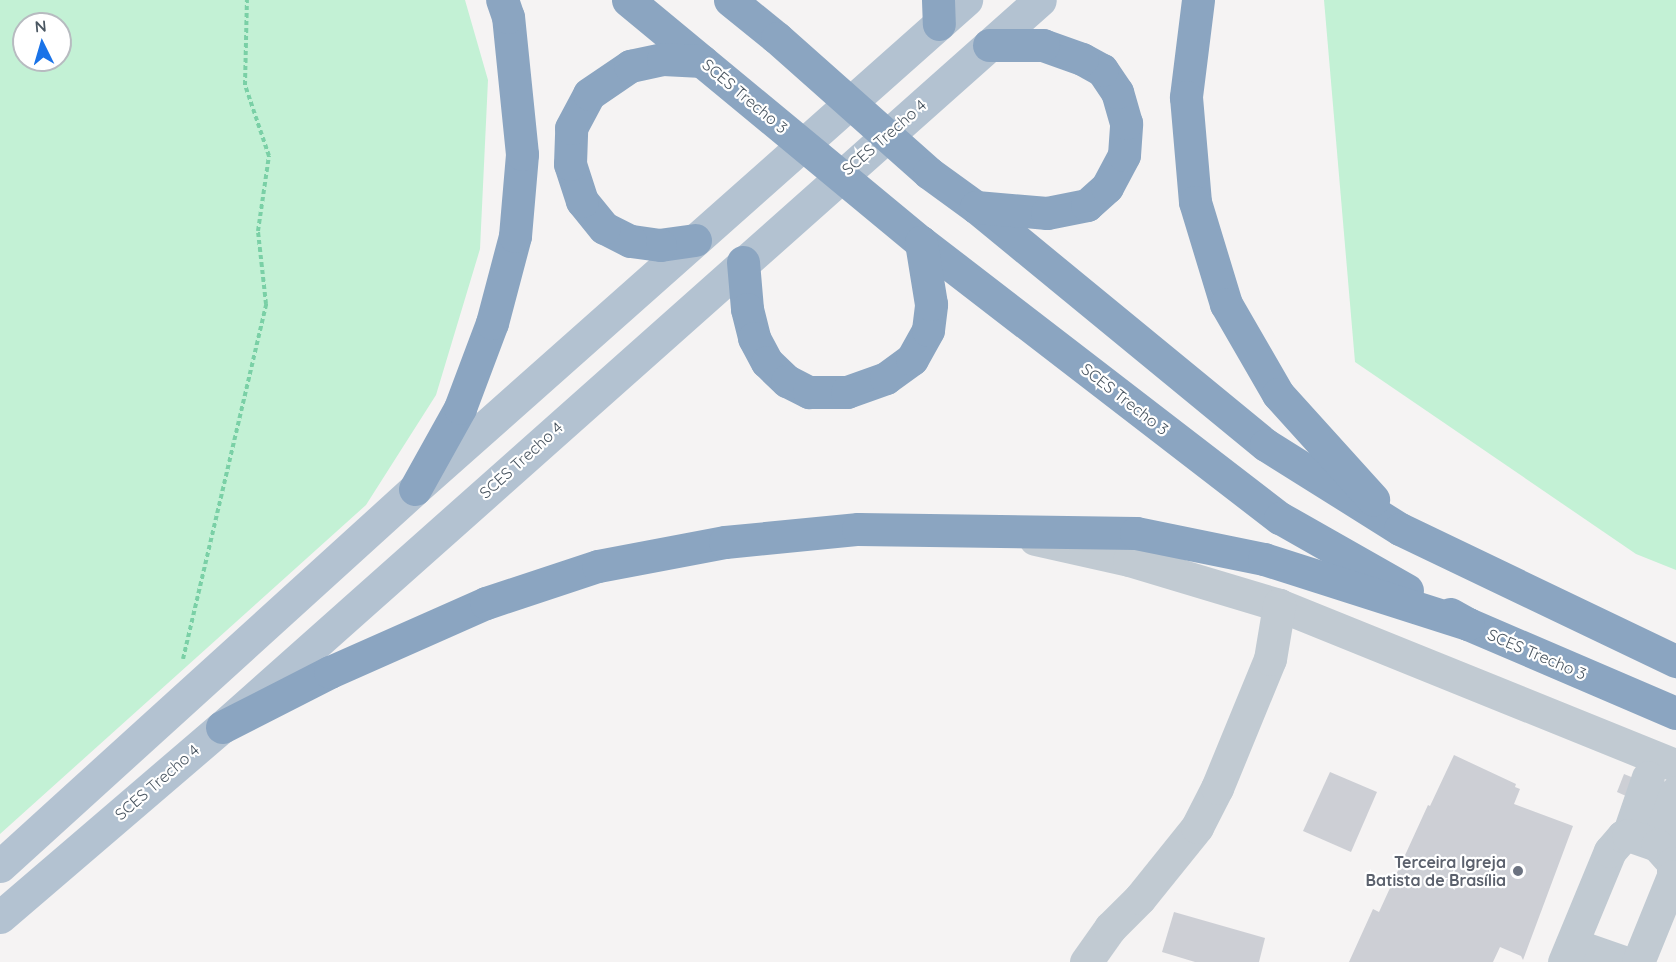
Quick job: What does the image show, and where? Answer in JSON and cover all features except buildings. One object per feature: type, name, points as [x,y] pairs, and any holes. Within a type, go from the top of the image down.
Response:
[{"type":"highway","points":[[415,489],[460,408],[492,323],[515,236],[522,154],[508,17],[502,0]]},
{"type":"highway","name":"SCES Trecho 3","points":[[628,0],[892,219],[1280,518],[1468,624],[1676,713]]},
{"type":"highway","points":[[730,0],[777,38],[928,173],[976,207],[1266,445],[1400,529],[1676,661]]},
{"type":"highway","points":[[768,0],[777,38]]},
{"type":"highway","points":[[1198,0],[1186,97],[1195,202],[1226,304],[1278,394],[1400,529]]},
{"type":"highway","points":[[976,207],[1047,213],[1087,205],[1107,187],[1124,155],[1126,123],[1117,92],[1101,70],[1082,59],[1043,45],[989,45]]},
{"type":"highway","points":[[695,240],[660,245],[630,241],[604,228],[582,201],[570,164],[571,128],[589,94],[630,66],[663,59],[702,61]]},
{"type":"highway","points":[[743,262],[747,309],[754,338],[767,362],[787,381],[809,392],[847,392],[886,378],[912,359],[928,330],[931,304],[921,242]]},
{"type":"highway","points":[[222,727],[330,672],[486,603],[598,566],[725,542],[858,529],[1137,533],[1264,559],[1468,624]]},
{"type":"main road","points":[[0,866],[415,489],[695,240],[939,12],[966,0]]},
{"type":"main road","name":"SCES Trecho 4","points":[[0,917],[222,727],[1040,0]]},
{"type":"street","points":[[995,530],[1129,560],[1279,605],[1565,720],[1669,780],[1658,851],[1673,876],[1671,897],[1641,960],[1568,953],[1610,851],[1616,842],[1658,851]]},
{"type":"street","points":[[1086,962],[1110,927],[1140,898],[1197,827],[1217,788],[1270,659],[1279,605]]},
{"type":"path","points":[[182,664],[266,304],[258,231],[269,156],[245,85],[247,0]]},
{"type":"green space","points":[[0,0],[465,0],[488,80],[480,249],[436,395],[366,505],[0,834]]},
{"type":"green space","points":[[1324,0],[1676,0],[1676,570],[1636,554],[1355,362]]},
{"type":"place","name":"Terceira Igreja Batista de Brasília","points":[[1518,871]]}]
